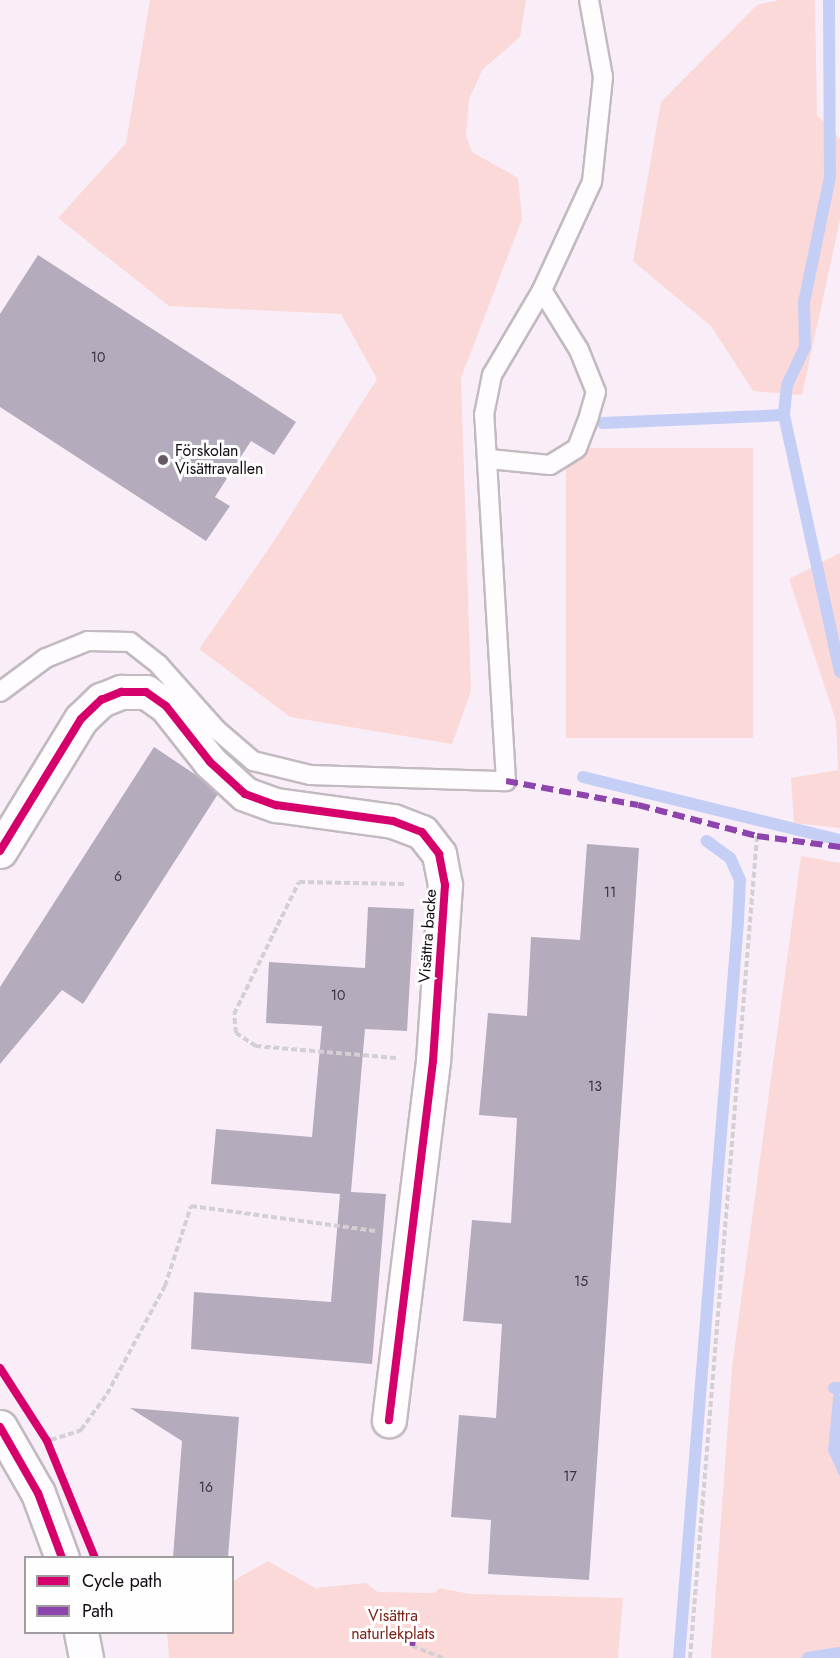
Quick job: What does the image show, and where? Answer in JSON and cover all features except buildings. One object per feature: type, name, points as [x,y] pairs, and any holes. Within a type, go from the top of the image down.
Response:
[{"type":"street","name":"Visättra backe","points":[[0,851],[81,719],[101,700],[121,692],[146,692],[166,706],[210,762],[244,794],[276,805],[393,821],[422,832],[439,854],[445,885],[433,1061],[389,1420]]},
{"type":"street","points":[[0,1427],[38,1493],[62,1556]]},
{"type":"street","points":[[81,1634],[86,1658]]},
{"type":"lane","points":[[0,692],[46,658],[88,641],[130,642],[159,665],[217,730],[253,761],[310,775],[506,782],[489,459],[484,415],[492,375],[542,290],[592,182],[603,77],[589,0]]},
{"type":"lane","points":[[489,459],[550,465],[577,448],[589,416],[596,392],[579,350],[542,290]]},
{"type":"path","points":[[690,1658],[757,836]]},
{"type":"path","points":[[433,1061],[256,1046],[236,1033],[234,1014],[299,882],[445,885]]},
{"type":"path","points":[[47,1441],[81,1430],[106,1395],[165,1287],[191,1206],[412,1236]]},
{"type":"path","points":[[41,1432],[52,1452]]},
{"type":"path","points":[[412,1646],[443,1658]]},
{"type":"green space","points":[[150,0],[526,0],[520,37],[483,69],[469,99],[466,136],[472,152],[518,178],[522,219],[461,378],[471,691],[452,744],[290,717],[199,649],[274,541],[377,379],[341,314],[169,306],[58,218],[126,143]]},
{"type":"green space","points":[[779,0],[815,0],[817,115],[840,139],[840,220],[802,395],[753,391],[711,326],[633,261],[661,102],[757,5]]},
{"type":"green space","points":[[566,448],[753,448],[753,738],[566,738]]},
{"type":"green space","points":[[840,553],[840,828],[794,823],[791,778],[838,770],[836,721],[789,579]]},
{"type":"green space","points":[[801,856],[840,863],[840,1658],[711,1658],[732,1367]]},
{"type":"green space","name":"Visättra naturlekplats","points":[[268,1561],[315,1588],[366,1583],[378,1592],[435,1593],[439,1588],[470,1594],[623,1598],[618,1658],[169,1658],[167,1634],[234,1634],[234,1580]]},
{"type":"water","points":[[834,1388],[840,1396],[840,1477],[828,1451]]},
{"type":"waterway","points":[[829,0],[830,177],[804,302],[805,347],[787,385],[784,415],[840,672]]},
{"type":"waterway","points":[[603,423],[784,415]]},
{"type":"waterway","points":[[583,777],[840,840]]},
{"type":"waterway","points":[[679,1658],[740,880],[730,858],[707,841]]},
{"type":"waterway","points":[[834,1388],[840,1388]]},
{"type":"waterway","points":[[808,1658],[840,1653]]},
{"type":"marked path","points":[[506,781],[638,805],[757,836],[840,847]]},
{"type":"marked path","points":[[412,1646],[416,1622]]},
{"type":"cycle path","points":[[0,851],[81,719],[101,700],[121,692],[146,692],[166,706],[210,762],[245,794],[276,805],[393,821],[422,832],[439,854],[445,885],[433,1061],[389,1420]]},
{"type":"cycle path","points":[[0,1368],[47,1441],[94,1556]]},
{"type":"cycle path","points":[[0,1427],[38,1493],[61,1556]]},
{"type":"place","name":"Förskolan Visättravallen","points":[[163,460]]}]
